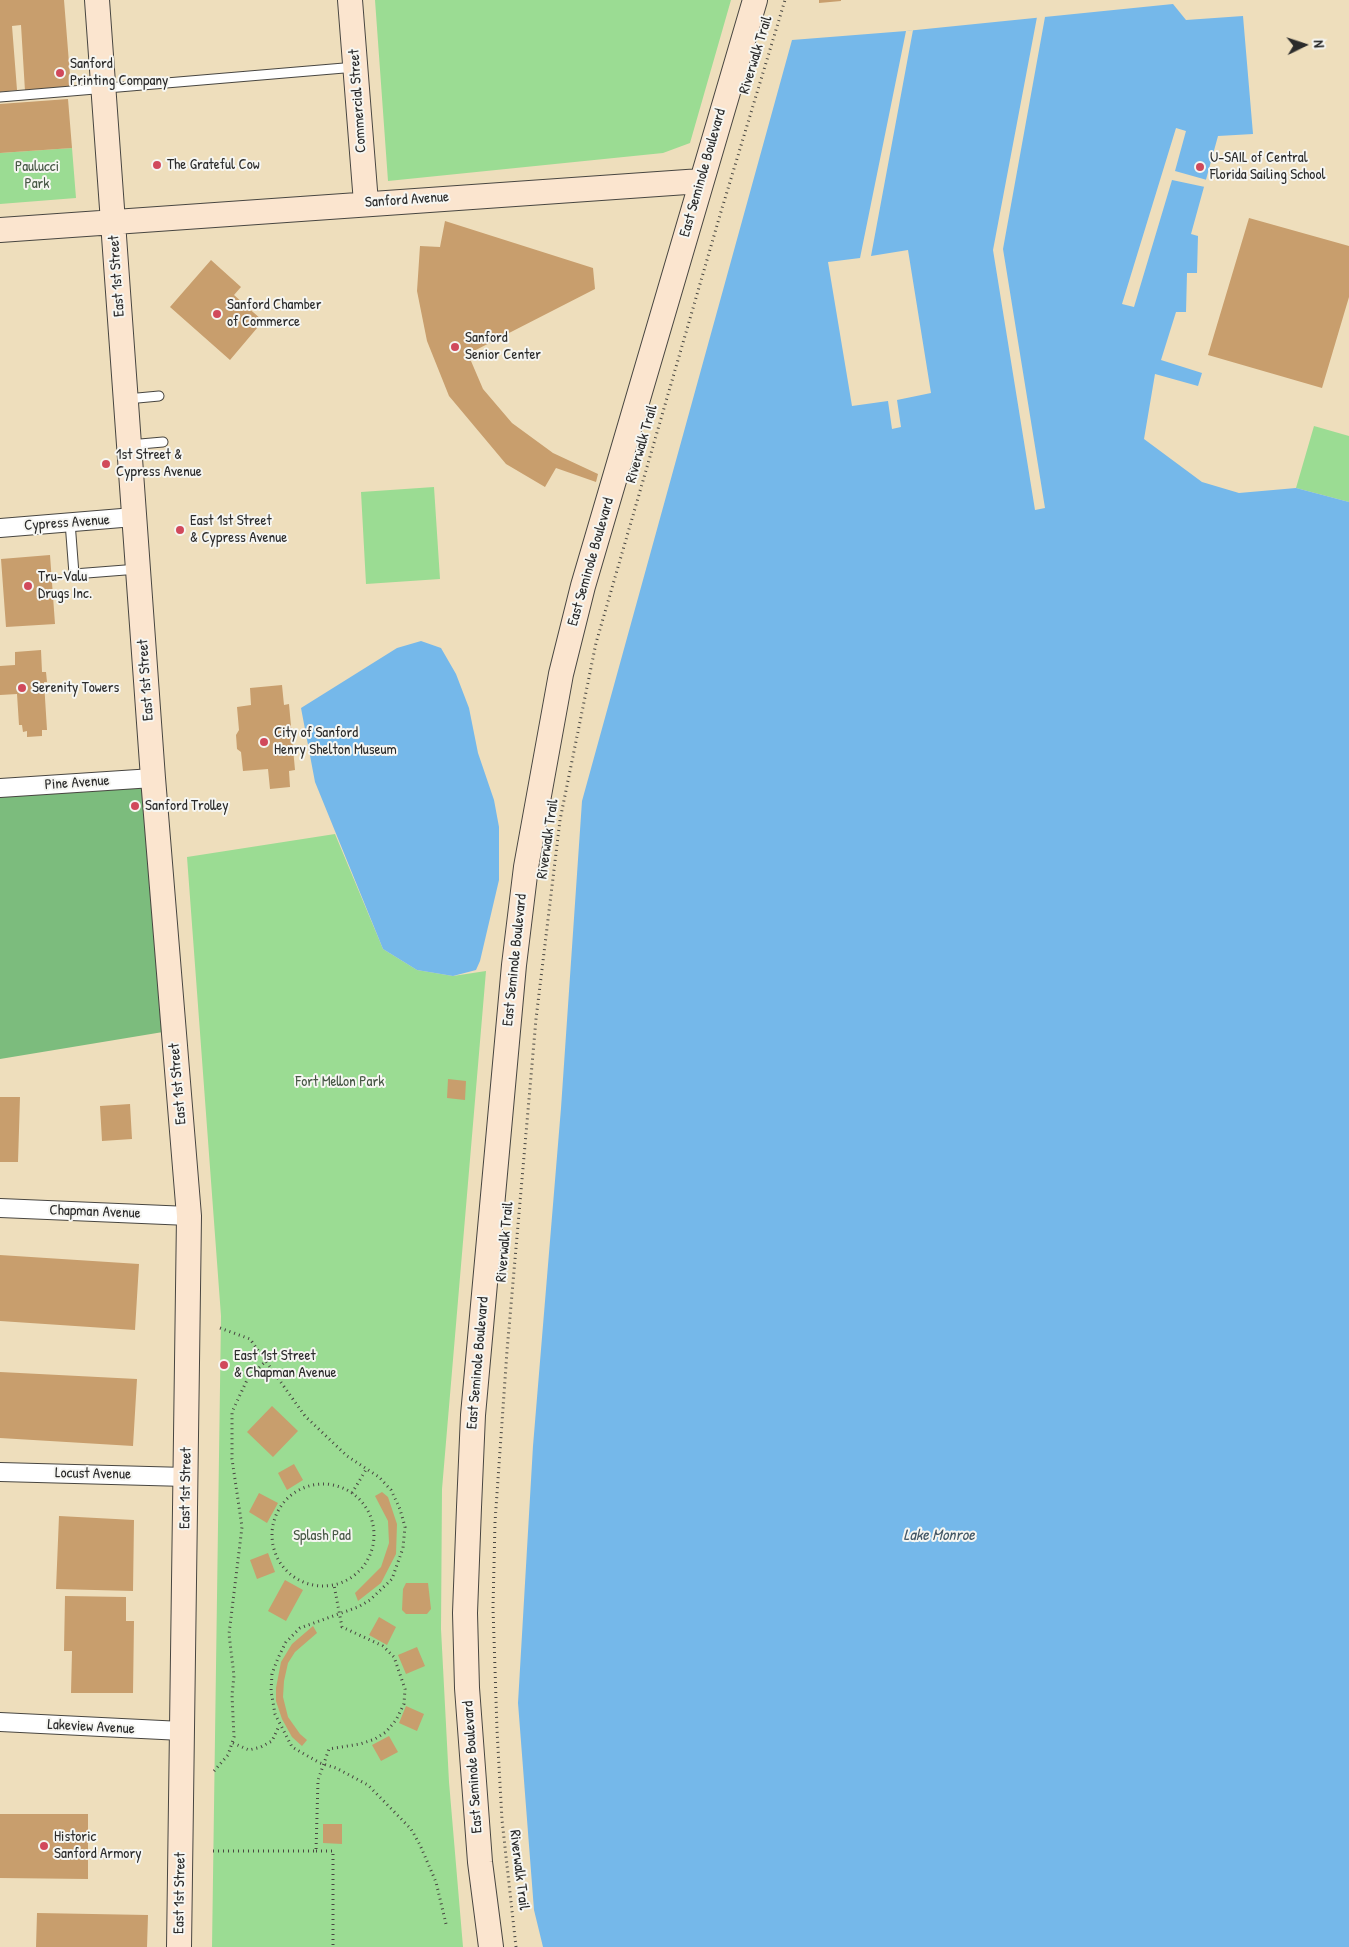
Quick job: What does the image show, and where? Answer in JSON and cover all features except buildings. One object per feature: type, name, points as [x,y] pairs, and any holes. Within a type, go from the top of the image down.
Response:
[{"type":"street","name":"East 1st Street","points":[[97,0],[153,778],[189,1216],[180,1947]]},
{"type":"street","name":"Commercial Street","points":[[350,0],[366,203]]},
{"type":"street","name":"East Seminole Boulevard","points":[[491,1947],[480,1862],[471,1756],[465,1613],[473,1415],[515,955],[526,867],[561,674],[583,586],[754,0]]},
{"type":"street","name":"Sanford Avenue","points":[[0,230],[701,181]]},
{"type":"street","name":"Cypress Avenue","points":[[0,528],[134,518]]},
{"type":"street","name":"Pine Avenue","points":[[0,788],[153,778]]},
{"type":"street","name":"Chapman Avenue","points":[[0,1208],[189,1216]]},
{"type":"street","name":"Locust Avenue","points":[[0,1472],[186,1477]]},
{"type":"street","name":"Lakeview Avenue","points":[[0,1722],[182,1730]]},
{"type":"lane","points":[[0,97],[356,67]]},
{"type":"lane","points":[[125,399],[159,396]]},
{"type":"lane","points":[[129,445],[163,442]]},
{"type":"lane","points":[[70,522],[74,574],[138,570]]},
{"type":"path","name":"Riverwalk Trail","points":[[516,1947],[502,1820],[497,1730],[493,1608],[495,1522],[507,1351],[536,1019],[560,820],[596,643],[720,215],[785,0]]},
{"type":"path","points":[[220,1328],[250,1339],[305,1416],[347,1456],[367,1468],[391,1490],[405,1527],[403,1548],[392,1579],[382,1590],[364,1604],[300,1628],[286,1642],[272,1674],[271,1691],[279,1725],[292,1747],[325,1765],[352,1775],[368,1785],[411,1830],[420,1845],[436,1882],[446,1924]]},
{"type":"path","points":[[214,1771],[228,1755],[233,1742],[232,1695],[234,1676],[229,1634],[242,1527],[232,1459],[232,1412],[239,1393],[248,1378],[266,1361]]},
{"type":"path","points":[[352,1493],[367,1468]]},
{"type":"path","points":[[332,1484],[352,1493],[365,1505],[371,1517],[374,1542],[371,1554],[356,1574],[334,1585],[309,1584],[288,1572],[275,1551],[273,1525],[285,1502],[306,1487],[332,1484]]},
{"type":"path","points":[[316,1851],[318,1780],[325,1765],[329,1749],[375,1740],[386,1732],[396,1720],[404,1704],[405,1689],[394,1657],[383,1646],[342,1627],[334,1585]]},
{"type":"path","points":[[233,1742],[249,1750],[261,1747],[272,1741],[279,1725]]},
{"type":"path","points":[[213,1851],[333,1851],[333,1947]]},
{"type":"green space","points":[[375,0],[731,0],[690,143],[663,153],[388,181]]},
{"type":"green space","name":"Paulucci Park","points":[[72,148],[76,198],[0,204],[0,153]]},
{"type":"green space","points":[[1314,426],[1349,436],[1349,502],[1296,488]]},
{"type":"green space","points":[[434,487],[440,579],[366,584],[361,492]]},
{"type":"green space","points":[[143,788],[163,1032],[0,1059],[0,797]]},
{"type":"green space","name":"Fort Mellon Park","points":[[335,834],[383,949],[417,970],[453,976],[486,971],[442,1489],[441,1629],[449,1782],[463,1947],[212,1947],[221,1316],[187,857]]},
{"type":"water","name":"Lake Monroe","points":[[1173,4],[1186,20],[1243,16],[1253,134],[1218,136],[1191,234],[1198,236],[1197,273],[1187,273],[1186,312],[1176,312],[1161,360],[1202,373],[1198,386],[1155,374],[1144,439],[1202,482],[1239,493],[1296,488],[1349,502],[1349,1947],[543,1947],[534,1910],[518,1703],[533,1446],[561,1108],[582,801],[792,40],[906,31]]},
{"type":"water","points":[[421,641],[441,648],[456,674],[469,708],[478,753],[494,800],[499,827],[499,880],[480,961],[476,970],[453,976],[417,970],[383,949],[315,782],[301,708],[397,648]]},
{"type":"pier","points":[[1037,17],[1045,17],[1003,249],[1045,508],[1035,510],[993,250]]},
{"type":"pier","points":[[913,30],[871,256],[908,250],[931,393],[897,400],[901,427],[892,429],[888,401],[852,406],[828,262],[860,258],[906,31]]},
{"type":"pier","points":[[1176,128],[1186,131],[1175,171],[1207,180],[1205,187],[1172,180],[1134,307],[1122,304]]},
{"type":"place","name":"Sanford Printing Company","points":[[60,73]]},
{"type":"place","name":"The Grateful Cow","points":[[157,165]]},
{"type":"place","name":"U-SAIL of Central Florida Sailing School","points":[[1200,167]]},
{"type":"place","name":"Sanford Chamber of Commerce","points":[[217,314]]},
{"type":"place","name":"Sanford Senior Center","points":[[455,347]]},
{"type":"place","name":"1st Street & Cypress Avenue","points":[[106,464]]},
{"type":"place","name":"East 1st Street & Cypress Avenue","points":[[180,530]]},
{"type":"place","name":"Tru-Valu Drugs Inc.","points":[[28,586]]},
{"type":"place","name":"Serenity Towers","points":[[22,688]]},
{"type":"place","name":"City of Sanford Henry Shelton Museum","points":[[264,742]]},
{"type":"place","name":"Sanford Trolley","points":[[135,806]]},
{"type":"place","name":"East 1st Street & Chapman Avenue","points":[[224,1365]]},
{"type":"place","name":"Historic Sanford Armory","points":[[44,1846]]},
{"type":"park label","name":"Splash Pad","points":[[322,1536]]}]
